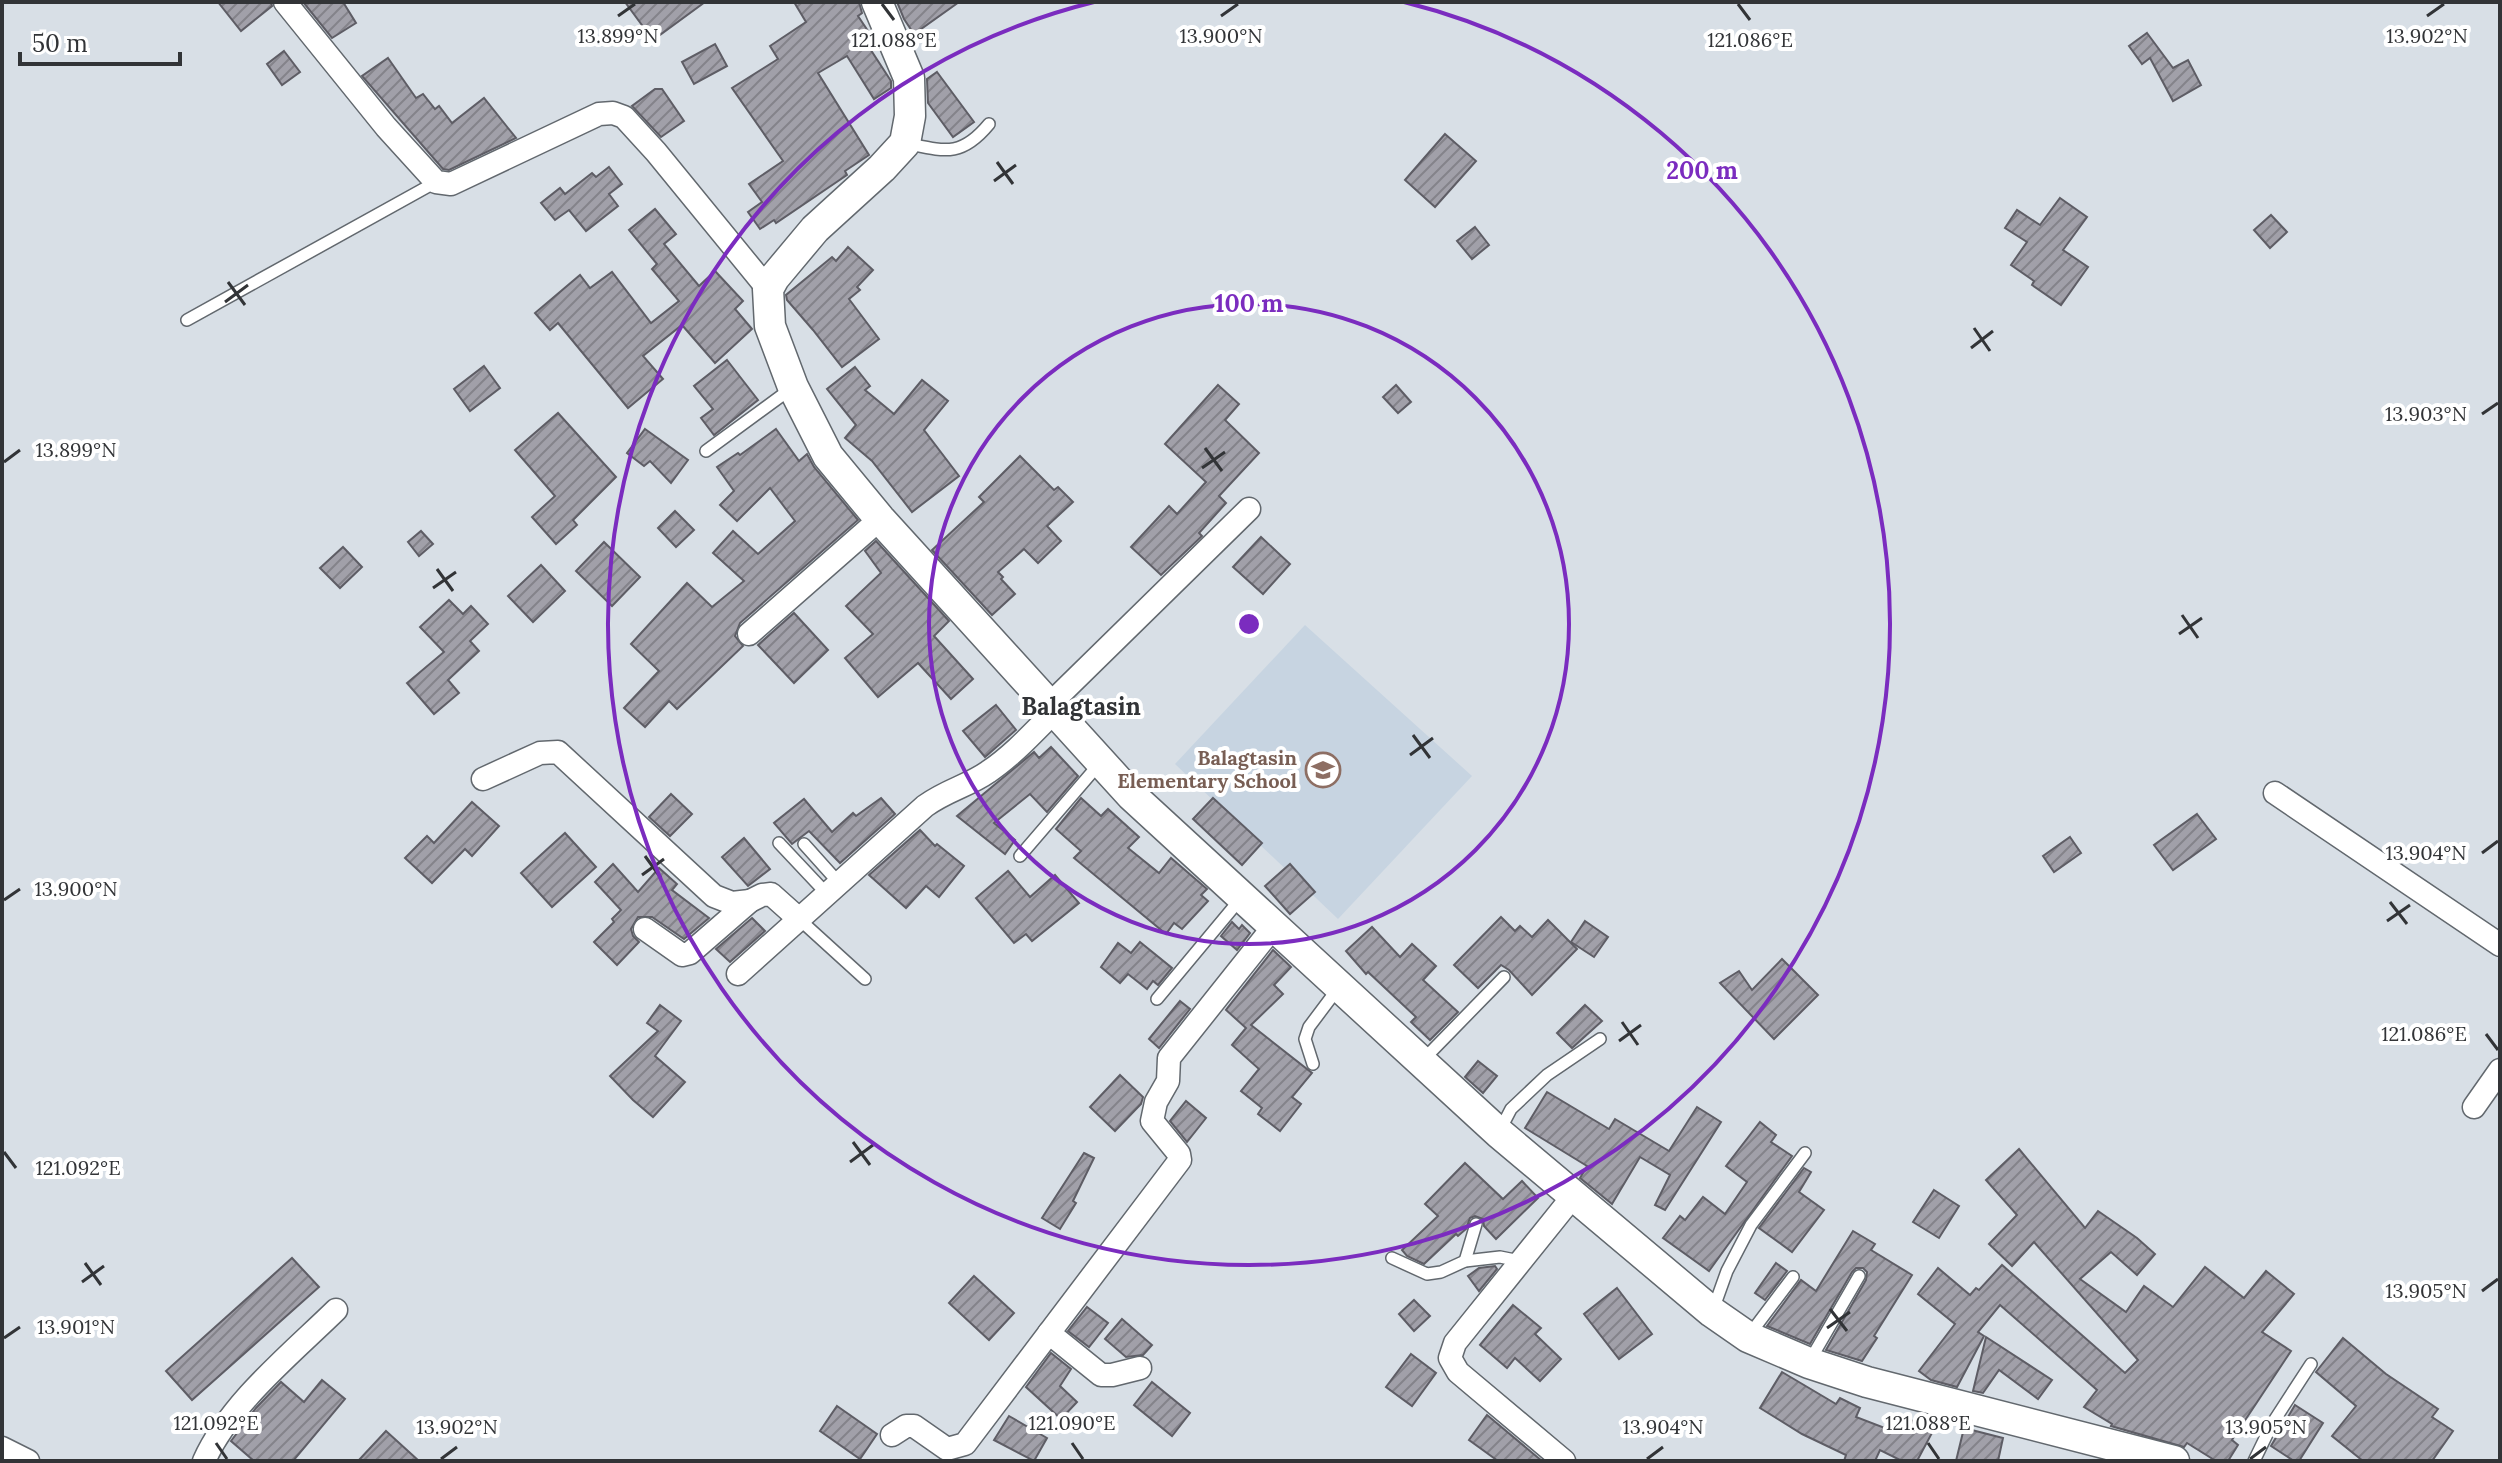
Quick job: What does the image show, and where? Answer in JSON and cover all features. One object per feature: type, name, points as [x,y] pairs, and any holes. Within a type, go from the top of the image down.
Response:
[{"type":"street","points":[[285,2],[386,127],[436,182],[451,184],[599,114],[613,113],[624,117],[656,152],[768,289]]},
{"type":"street","points":[[877,2],[909,78],[910,116],[905,143],[815,229],[768,289],[770,326],[793,387],[828,456],[880,519],[1131,795],[1499,1133],[1712,1312],[1748,1337],[1809,1363],[1972,1411],[2174,1461]]},
{"type":"street","points":[[738,974],[925,806],[944,792],[984,775],[1002,762],[1051,708],[1249,509]]},
{"type":"street","points":[[749,634],[880,519]]},
{"type":"street","points":[[483,779],[540,753],[558,752],[714,896],[732,903],[750,901]]},
{"type":"street","points":[[2275,793],[2500,945]]},
{"type":"street","points":[[645,929],[682,955],[690,953],[750,901],[762,895],[771,894],[799,919]]},
{"type":"street","points":[[892,1435],[906,1426],[914,1426],[947,1449],[965,1444],[1180,1160],[1179,1154],[1152,1121],[1156,1102],[1168,1081],[1169,1058],[1274,926]]},
{"type":"street","points":[[2474,1107],[2500,1070]]},
{"type":"street","points":[[1564,1461],[1458,1372],[1450,1358],[1455,1343],[1574,1195]]},
{"type":"street","points":[[204,1461],[210,1448],[250,1394],[336,1310]]},
{"type":"street","points":[[1049,1333],[1101,1375],[1140,1368]]},
{"type":"street","points":[[2,1448],[28,1461]]},
{"type":"lane","points":[[905,143],[940,150],[960,149],[975,141],[989,124]]},
{"type":"lane","points":[[187,320],[436,182]]},
{"type":"lane","points":[[706,451],[793,387]]},
{"type":"lane","points":[[1020,856],[1100,762]]},
{"type":"lane","points":[[779,843],[833,888]]},
{"type":"lane","points":[[804,844],[833,888]]},
{"type":"lane","points":[[1157,999],[1243,896]]},
{"type":"lane","points":[[799,919],[865,979]]},
{"type":"lane","points":[[1421,1062],[1504,977]]},
{"type":"lane","points":[[1313,1064],[1305,1039],[1309,1027],[1339,986]]},
{"type":"lane","points":[[1499,1133],[1511,1109],[1538,1084],[1600,1039]]},
{"type":"lane","points":[[1712,1312],[1727,1271],[1751,1225],[1805,1153]]},
{"type":"lane","points":[[1465,1261],[1476,1224]]},
{"type":"lane","points":[[1392,1258],[1427,1274],[1441,1272],[1465,1261],[1500,1257],[1520,1261]]},
{"type":"lane","points":[[1809,1363],[1859,1276]]},
{"type":"lane","points":[[1748,1337],[1793,1277]]},
{"type":"lane","points":[[2254,1461],[2272,1424],[2311,1364]]},
{"type":"shaded area","name":"Balagtasin Elementary School","points":[[1305,625],[1472,776],[1338,919],[1175,764]]},
{"type":"building","points":[[218,2],[271,2],[272,6],[241,31]]},
{"type":"building","points":[[303,2],[343,2],[356,23],[332,38]]},
{"type":"building","points":[[625,2],[705,2],[653,40]]},
{"type":"building","points":[[794,2],[859,2],[862,13],[858,16],[874,40],[867,44],[891,81],[891,88],[874,99],[847,56],[818,73],[869,155],[845,171],[847,175],[776,223],[774,220],[760,229],[748,212],[762,202],[749,184],[783,161],[732,88],[778,59],[770,46],[806,22]]},
{"type":"building","points":[[897,2],[959,2],[914,34]]},
{"type":"building","points":[[2147,33],[2173,68],[2188,60],[2201,85],[2173,101],[2150,58],[2142,64],[2129,46]]},
{"type":"building","points":[[715,44],[727,66],[694,84],[682,62]]},
{"type":"building","points":[[284,51],[300,72],[282,85],[267,64]]},
{"type":"building","points":[[388,58],[416,98],[423,94],[435,109],[439,106],[452,123],[484,98],[516,138],[449,170],[443,169],[362,76]]},
{"type":"building","points":[[937,72],[974,122],[953,137],[928,103],[927,79]]},
{"type":"building","points":[[655,89],[662,89],[684,121],[661,137],[632,106]]},
{"type":"building","points":[[1445,134],[1476,161],[1435,207],[1405,180]]},
{"type":"building","points":[[609,167],[622,184],[609,194],[618,206],[586,231],[569,210],[555,220],[541,203],[560,188],[565,194],[592,173],[596,177]]},
{"type":"building","points":[[2060,198],[2087,217],[2063,250],[2088,267],[2061,305],[2032,285],[2034,281],[2011,265],[2027,242],[2005,228],[2017,210],[2040,225]]},
{"type":"building","points":[[655,209],[676,234],[664,244],[699,286],[715,271],[743,301],[735,309],[752,329],[715,363],[682,325],[643,356],[663,379],[628,408],[558,323],[550,330],[535,313],[580,275],[590,288],[612,272],[651,323],[679,301],[652,269],[657,264],[629,230]]},
{"type":"building","points":[[2271,215],[2287,232],[2270,248],[2254,230]]},
{"type":"building","points":[[1475,227],[1489,245],[1472,259],[1457,241]]},
{"type":"building","points":[[848,247],[873,270],[857,287],[860,290],[849,299],[879,339],[842,367],[786,295],[832,257],[836,261]]},
{"type":"building","points":[[727,360],[758,400],[714,435],[701,418],[713,409],[694,386]]},
{"type":"building","points":[[484,366],[500,388],[470,411],[454,389]]},
{"type":"building","points":[[855,367],[870,386],[865,390],[894,414],[922,380],[948,401],[924,430],[959,476],[912,512],[872,461],[845,438],[856,425],[827,389]]},
{"type":"building","points":[[1218,385],[1239,404],[1225,420],[1259,453],[1219,496],[1226,503],[1199,533],[1202,536],[1161,575],[1131,547],[1169,506],[1177,514],[1206,482],[1165,444]]},
{"type":"building","points":[[1396,385],[1411,402],[1398,413],[1383,397]]},
{"type":"building","points":[[558,413],[616,477],[573,520],[577,525],[556,544],[532,517],[555,496],[515,450]]},
{"type":"building","points":[[645,429],[688,460],[671,483],[650,461],[644,466],[627,453]]},
{"type":"building","points":[[776,429],[799,461],[807,454],[814,467],[858,520],[740,623],[735,636],[743,646],[677,709],[669,701],[645,727],[624,708],[659,671],[631,644],[687,583],[712,607],[744,581],[713,553],[733,531],[758,554],[795,521],[770,488],[737,521],[720,505],[734,491],[717,467]]},
{"type":"building","points":[[1020,456],[1054,490],[1058,487],[1073,502],[1047,526],[1061,541],[1038,563],[1024,549],[998,572],[1015,594],[992,615],[932,550],[984,502],[979,497]]},
{"type":"building","points":[[675,511],[694,530],[676,547],[658,528]]},
{"type":"building","points":[[421,531],[433,544],[419,556],[408,542]]},
{"type":"building","points":[[1261,537],[1290,564],[1263,594],[1233,567]]},
{"type":"building","points":[[876,541],[949,621],[934,636],[973,679],[951,699],[918,663],[878,697],[845,658],[873,634],[846,606],[881,573],[865,551]]},
{"type":"building","points":[[604,542],[640,577],[612,606],[576,571]]},
{"type":"building","points":[[343,547],[362,567],[340,588],[320,568]]},
{"type":"building","points":[[541,565],[565,591],[533,622],[508,596]]},
{"type":"building","points":[[449,600],[463,614],[471,606],[488,624],[470,641],[479,651],[448,680],[459,693],[434,714],[407,683],[444,652],[420,627]]},
{"type":"building","points":[[794,613],[828,650],[794,683],[758,645]]},
{"type":"building","points":[[996,705],[1016,730],[985,757],[963,731]]},
{"type":"building","points":[[1051,747],[1078,776],[1047,812],[1030,794],[994,823],[1015,840],[1005,854],[957,816],[1034,752],[1039,758]]},
{"type":"building","points":[[671,794],[692,814],[670,836],[649,817]]},
{"type":"building","points":[[881,798],[895,814],[840,863],[809,831],[792,844],[774,823],[804,799],[832,832],[853,813],[856,816]]},
{"type":"building","points":[[1081,798],[1101,816],[1108,809],[1139,837],[1128,848],[1159,873],[1171,858],[1207,889],[1201,895],[1208,901],[1182,929],[1174,923],[1166,934],[1074,858],[1081,851],[1056,829]]},
{"type":"building","points":[[1213,798],[1262,843],[1242,865],[1193,819]]},
{"type":"building","points":[[472,802],[499,826],[472,856],[465,849],[432,883],[405,858],[427,836],[434,843]]},
{"type":"building","points":[[2197,814],[2216,839],[2173,870],[2154,845]]},
{"type":"building","points":[[920,830],[935,846],[937,844],[964,866],[939,897],[926,886],[906,908],[869,875]]},
{"type":"building","points":[[565,833],[596,867],[552,907],[521,873]]},
{"type":"building","points":[[2070,837],[2081,853],[2054,872],[2043,856]]},
{"type":"building","points":[[744,838],[770,869],[748,886],[722,857]]},
{"type":"building","points":[[613,864],[638,892],[659,868],[677,884],[672,890],[709,918],[684,939],[652,917],[638,917],[631,929],[639,942],[617,965],[594,942],[621,910],[595,882]]},
{"type":"building","points":[[1290,864],[1315,892],[1290,914],[1265,886]]},
{"type":"building","points":[[1008,871],[1030,897],[1055,875],[1079,903],[1032,941],[1026,934],[1014,943],[976,898]]},
{"type":"building","points":[[1501,917],[1515,931],[1520,926],[1532,937],[1548,920],[1577,949],[1532,995],[1501,965],[1478,988],[1454,965]]},
{"type":"building","points":[[752,918],[765,931],[730,962],[716,949]]},
{"type":"building","points":[[1585,921],[1608,937],[1594,957],[1571,942]]},
{"type":"building","points":[[1232,922],[1239,929],[1242,925],[1250,933],[1237,950],[1221,936]]},
{"type":"building","points":[[1372,927],[1400,957],[1412,944],[1436,966],[1423,980],[1458,1012],[1430,1040],[1411,1022],[1416,1017],[1368,972],[1366,974],[1346,951]]},
{"type":"building","points":[[1140,942],[1172,968],[1158,985],[1153,981],[1147,989],[1128,974],[1120,983],[1101,967],[1118,943],[1131,953]]},
{"type":"building","points":[[1273,950],[1291,967],[1274,985],[1283,994],[1251,1025],[1312,1073],[1292,1097],[1301,1104],[1280,1131],[1258,1114],[1262,1108],[1241,1091],[1259,1069],[1232,1045],[1246,1028],[1226,1010]]},
{"type":"building","points":[[1782,959],[1818,995],[1774,1039],[1720,983],[1739,971],[1752,990]]},
{"type":"building","points":[[1180,1001],[1190,1009],[1159,1048],[1149,1039]]},
{"type":"building","points":[[660,1005],[681,1021],[655,1056],[685,1082],[653,1117],[610,1076],[658,1031],[647,1023]]},
{"type":"building","points":[[1585,1005],[1602,1021],[1572,1048],[1557,1033]]},
{"type":"building","points":[[1478,1061],[1497,1076],[1483,1093],[1465,1077]]},
{"type":"building","points":[[1120,1075],[1143,1097],[1141,1104],[1115,1131],[1090,1107]]},
{"type":"building","points":[[1547,1092],[1609,1129],[1615,1119],[1669,1151],[1697,1107],[1721,1122],[1665,1210],[1655,1205],[1670,1175],[1640,1157],[1612,1204],[1580,1178],[1587,1166],[1525,1128]]},
{"type":"building","points":[[1186,1101],[1206,1118],[1187,1142],[1170,1121]]},
{"type":"building","points":[[1760,1122],[1776,1135],[1771,1142],[1792,1156],[1709,1271],[1663,1238],[1680,1216],[1685,1220],[1703,1197],[1725,1214],[1747,1182],[1726,1166]]},
{"type":"building","points":[[2019,1149],[2085,1228],[2098,1211],[2155,1254],[2137,1275],[2111,1252],[2080,1279],[2126,1312],[2144,1286],[2173,1307],[2205,1267],[2244,1298],[2266,1271],[2294,1294],[2262,1332],[2291,1351],[2232,1440],[2238,1445],[2228,1461],[2216,1461],[2187,1443],[2184,1447],[2111,1426],[2084,1407],[2097,1390],[2000,1305],[1978,1332],[1984,1336],[1957,1387],[1931,1380],[1919,1371],[1955,1324],[1918,1294],[1938,1268],[1970,1295],[1976,1288],[1979,1290],[2002,1265],[2125,1373],[2138,1360],[2034,1242],[2012,1266],[1989,1244],[2017,1215],[1986,1180]]},
{"type":"building","points":[[1084,1153],[1094,1158],[1073,1201],[1076,1203],[1060,1229],[1042,1218]]},
{"type":"building","points":[[1465,1163],[1503,1199],[1522,1181],[1538,1198],[1496,1239],[1484,1226],[1483,1219],[1475,1216],[1470,1218],[1466,1229],[1458,1236],[1456,1234],[1424,1264],[1407,1256],[1402,1250],[1438,1216],[1425,1204]]},
{"type":"building","points":[[1804,1168],[1811,1172],[1799,1192],[1824,1210],[1792,1252],[1759,1228]]},
{"type":"building","points":[[1934,1190],[1959,1206],[1939,1238],[1913,1222]]},
{"type":"building","points":[[1853,1231],[1875,1244],[1871,1250],[1912,1275],[1862,1361],[1826,1350],[1866,1280],[1867,1272],[1863,1268],[1852,1272],[1810,1344],[1767,1326],[1801,1280],[1816,1291]]},
{"type":"building","points":[[292,1258],[319,1287],[192,1400],[166,1371]]},
{"type":"building","points":[[1776,1263],[1787,1271],[1765,1300],[1755,1293]]},
{"type":"building","points":[[1495,1266],[1497,1269],[1479,1291],[1468,1276],[1479,1268]]},
{"type":"building","points":[[974,1276],[1014,1313],[989,1340],[949,1303]]},
{"type":"building","points":[[1617,1288],[1652,1334],[1619,1359],[1584,1314]]},
{"type":"building","points":[[1414,1300],[1430,1316],[1414,1331],[1399,1314]]},
{"type":"building","points":[[1513,1305],[1541,1328],[1535,1334],[1561,1359],[1540,1381],[1515,1358],[1507,1368],[1480,1345]]},
{"type":"building","points":[[1087,1307],[1108,1323],[1089,1347],[1068,1331]]},
{"type":"building","points":[[1122,1319],[1152,1345],[1143,1355],[1126,1357],[1105,1339]]},
{"type":"building","points":[[1986,1337],[2052,1380],[2038,1399],[1999,1370],[1983,1393],[1973,1391]]},
{"type":"building","points":[[2343,1338],[2386,1374],[2438,1409],[2432,1417],[2453,1431],[2432,1461],[2363,1461],[2332,1436],[2356,1406],[2316,1372]]},
{"type":"building","points":[[1051,1353],[1071,1369],[1060,1386],[1077,1402],[1061,1419],[1026,1387]]},
{"type":"building","points":[[1411,1354],[1436,1373],[1412,1406],[1386,1387]]},
{"type":"building","points":[[1782,1372],[1836,1404],[1840,1398],[1860,1408],[1856,1417],[1895,1432],[1903,1416],[1933,1431],[1917,1461],[1902,1461],[1880,1450],[1875,1461],[1844,1461],[1846,1455],[1802,1434],[1760,1408]]},
{"type":"building","points":[[322,1380],[345,1399],[293,1461],[254,1461],[231,1441],[281,1382],[304,1402]]},
{"type":"building","points":[[1152,1382],[1190,1413],[1172,1436],[1134,1405]]},
{"type":"building","points":[[2295,1405],[2323,1423],[2299,1461],[2271,1446]]},
{"type":"building","points":[[837,1406],[877,1434],[860,1459],[820,1431]]},
{"type":"building","points":[[1487,1415],[1542,1461],[1498,1461],[1469,1440]]},
{"type":"building","points":[[1009,1416],[1047,1438],[1034,1461],[994,1440]]},
{"type":"building","points":[[1964,1428],[2003,1438],[1998,1461],[1956,1461]]},
{"type":"building","points":[[386,1431],[419,1461],[358,1461]]},
{"type":"place","name":"Balagtasin Elementary School","points":[[1323,770]]},
{"type":"district","name":"Balagtasin","points":[[1081,707]]}]
